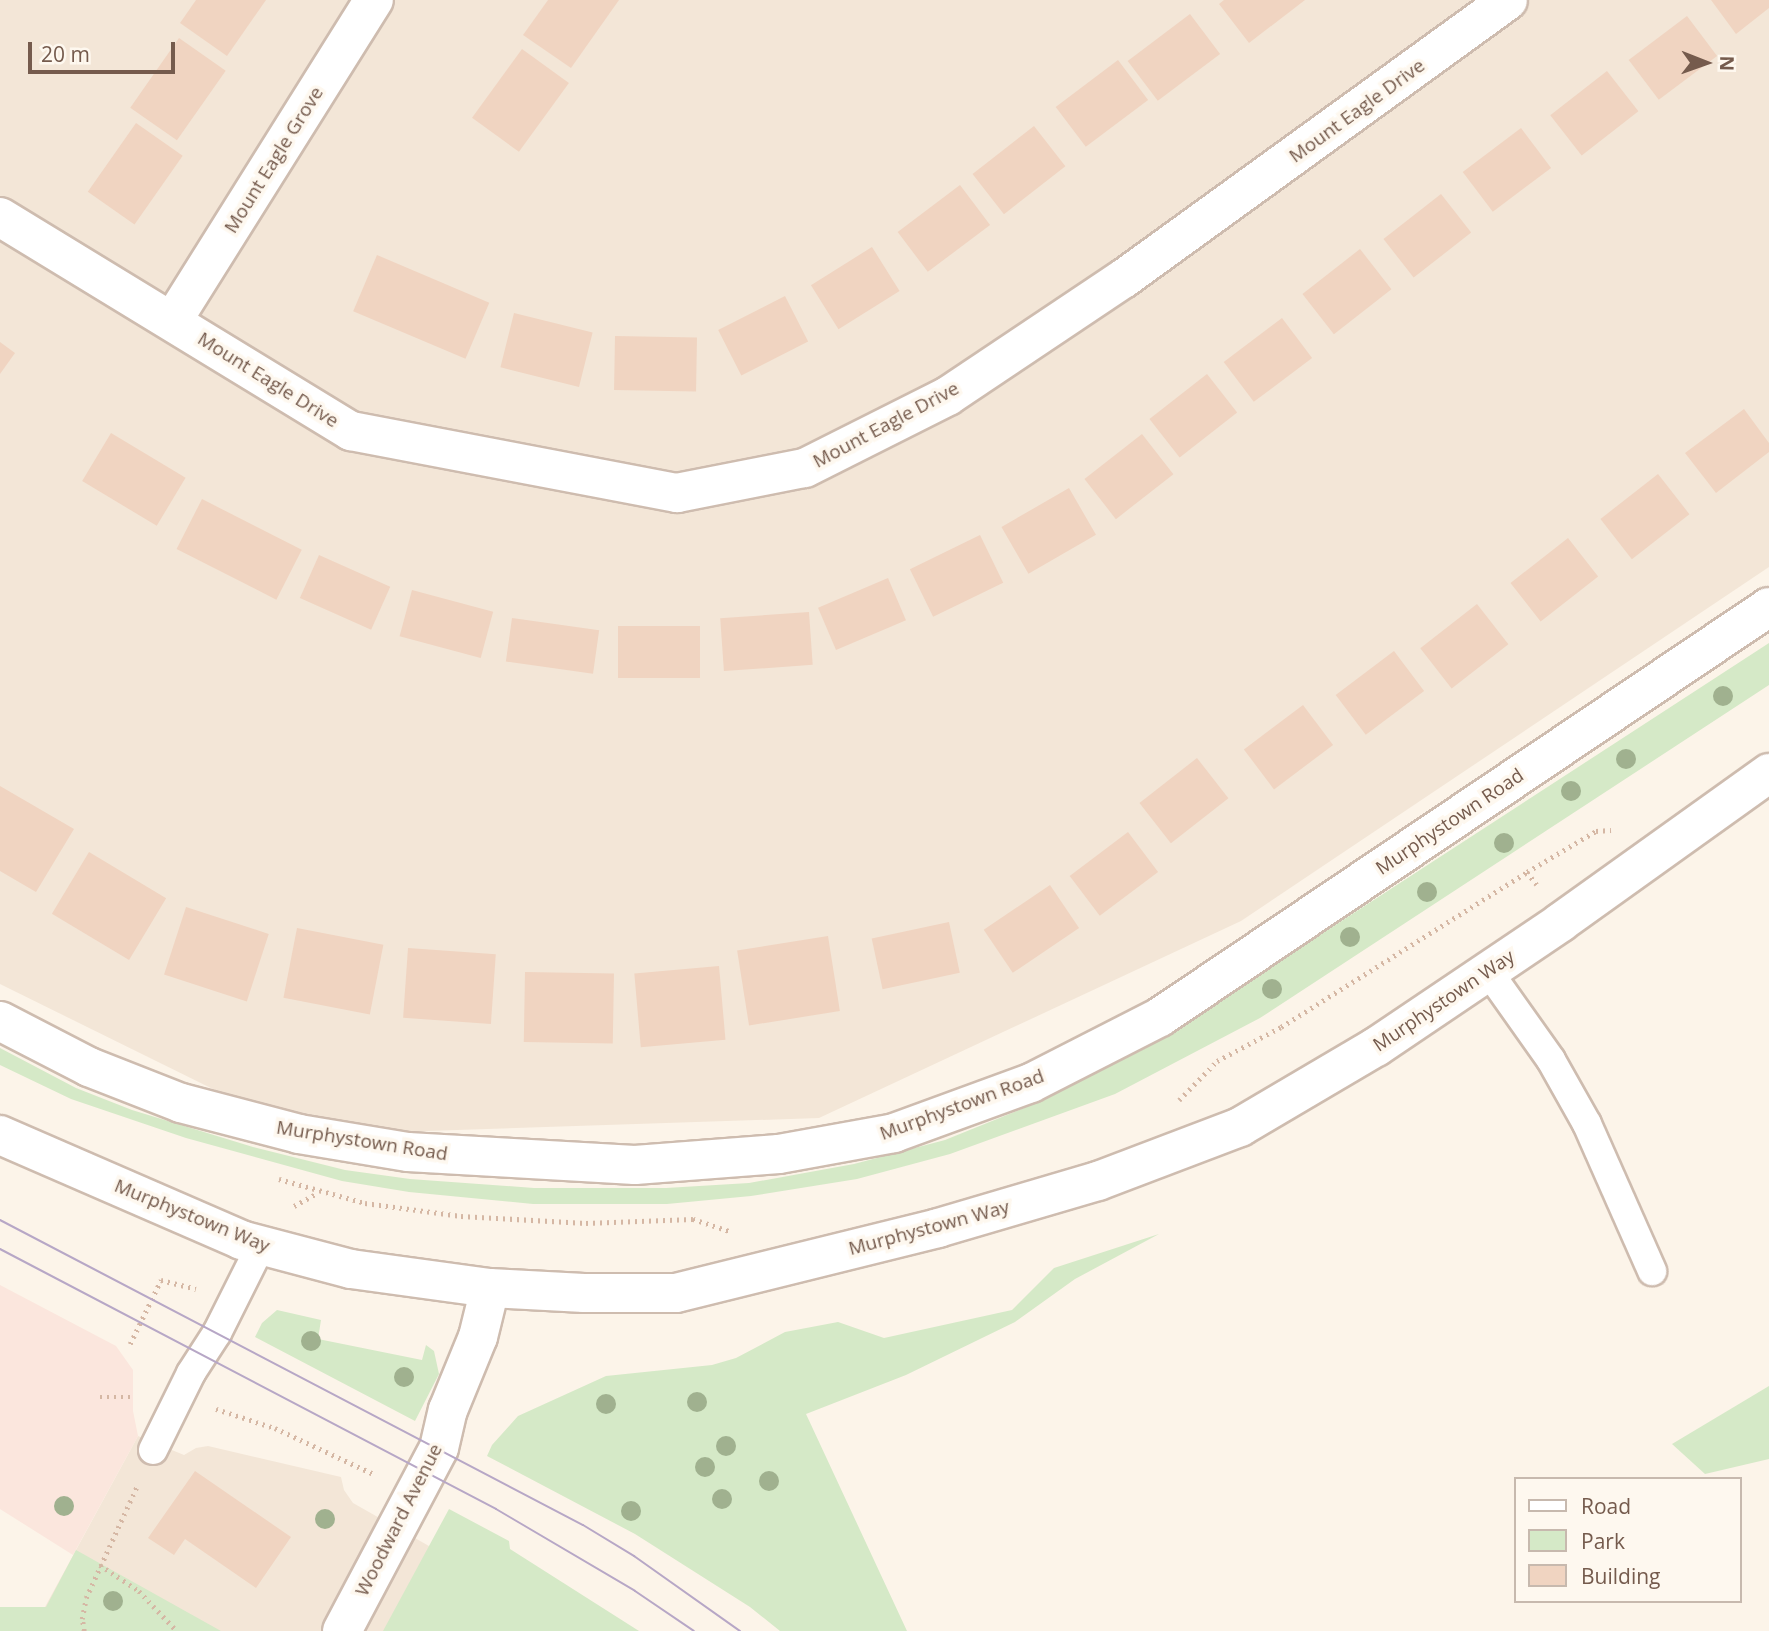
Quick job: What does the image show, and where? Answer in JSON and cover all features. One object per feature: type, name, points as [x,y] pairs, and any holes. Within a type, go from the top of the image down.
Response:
[{"type":"street","name":"Mount Eagle Grove","points":[[173,320],[374,0]]},
{"type":"street","name":"Mount Eagle Drive","points":[[0,217],[173,320],[351,432],[677,493],[805,467],[948,396],[1123,279],[1508,0]]},
{"type":"street","name":"Murphystown Road","points":[[0,1021],[89,1067],[181,1103],[299,1134],[408,1152],[635,1165],[779,1154],[894,1133],[1031,1083],[1160,1017],[1769,607]]},
{"type":"street","name":"Murphystown Way","points":[[0,1135],[260,1247],[351,1269],[490,1288],[584,1293],[676,1293],[938,1228],[1098,1181],[1240,1127],[1376,1047],[1769,773]]},
{"type":"street","name":"Woodward Avenue","points":[[342,1631],[439,1448],[448,1410],[478,1337],[490,1288]]},
{"type":"lane","points":[[1488,971],[1551,1060],[1587,1124],[1652,1271]]},
{"type":"lane","points":[[153,1450],[260,1247]]},
{"type":"path","points":[[1217,1061],[1281,1027],[1488,895],[1561,852]]},
{"type":"path","points":[[317,1192],[365,1203],[461,1216],[586,1223],[693,1219]]},
{"type":"path","points":[[130,1344],[161,1280],[233,1301]]},
{"type":"path","points":[[179,1397],[275,1428],[377,1476],[413,1497]]},
{"type":"path","points":[[84,1631],[82,1619],[86,1598],[153,1450]]},
{"type":"path","points":[[100,1566],[138,1591],[177,1631]]},
{"type":"shaded area","points":[[0,0],[1769,0],[1769,567],[1241,921],[819,1118],[306,1135],[0,984]]},
{"type":"shaded area","points":[[0,1285],[116,1346],[133,1370],[133,1411],[138,1436],[73,1555],[0,1509]]},
{"type":"shaded area","points":[[138,1436],[184,1455],[196,1448],[208,1446],[341,1477],[344,1490],[353,1503],[429,1546],[639,1631],[0,1631],[0,1607],[45,1607]]},
{"type":"green space","points":[[1769,643],[1769,685],[1260,1018],[1115,1094],[950,1154],[857,1179],[751,1196],[667,1204],[533,1204],[409,1192],[342,1181],[186,1138],[71,1099],[0,1065],[0,1048],[76,1088],[132,1110],[253,1147],[345,1170],[410,1179],[534,1188],[666,1188],[749,1183],[854,1164],[945,1140],[1034,1104],[1146,1048]]},
{"type":"green space","points":[[1159,1234],[1075,1279],[1015,1322],[906,1375],[806,1414],[907,1631],[780,1631],[750,1607],[635,1534],[487,1456],[492,1445],[518,1416],[606,1376],[712,1365],[736,1358],[785,1332],[838,1322],[884,1338],[1012,1310],[1054,1268]]},
{"type":"green space","points":[[277,1310],[321,1320],[318,1339],[422,1360],[426,1345],[434,1351],[439,1374],[415,1421],[255,1337],[262,1323]]},
{"type":"green space","points":[[1769,1386],[1769,1459],[1705,1474],[1672,1444]]},
{"type":"green space","points":[[449,1509],[509,1541],[510,1549],[639,1631],[383,1631]]},
{"type":"green space","points":[[76,1550],[221,1631],[0,1631],[0,1607],[46,1607]]},
{"type":"building","points":[[196,0],[266,0],[227,56],[180,23]]},
{"type":"building","points":[[548,0],[619,0],[571,68],[523,35]]},
{"type":"building","points":[[1224,0],[1305,0],[1249,43],[1219,4]]},
{"type":"building","points":[[1711,0],[1769,0],[1769,8],[1736,34]]},
{"type":"building","points":[[1190,14],[1220,54],[1158,101],[1128,61]]},
{"type":"building","points":[[1687,16],[1717,56],[1659,100],[1629,60]]},
{"type":"building","points":[[179,38],[226,71],[177,140],[130,108]]},
{"type":"building","points":[[522,49],[569,83],[519,152],[472,118]]},
{"type":"building","points":[[1118,60],[1148,100],[1086,147],[1056,107]]},
{"type":"building","points":[[1607,71],[1638,111],[1582,156],[1550,115]]},
{"type":"building","points":[[136,123],[183,156],[135,225],[88,192]]},
{"type":"building","points":[[1034,126],[1065,166],[1004,214],[973,174]]},
{"type":"building","points":[[1521,128],[1551,168],[1493,212],[1463,172]]},
{"type":"building","points":[[960,185],[990,225],[928,272],[898,232]]},
{"type":"building","points":[[1441,194],[1471,233],[1414,278],[1383,239]]},
{"type":"building","points":[[872,247],[900,291],[838,329],[811,285]]},
{"type":"building","points":[[1360,249],[1391,289],[1334,334],[1302,294]]},
{"type":"building","points":[[377,255],[489,303],[465,359],[353,311]]},
{"type":"building","points":[[785,296],[808,341],[741,375],[718,330]]},
{"type":"building","points":[[514,313],[593,333],[579,387],[500,367]]},
{"type":"building","points":[[1282,318],[1312,358],[1254,402],[1224,362]]},
{"type":"building","points":[[615,336],[697,337],[696,391],[614,390]]},
{"type":"building","points":[[0,342],[15,353],[0,374]]},
{"type":"building","points":[[1207,374],[1237,413],[1180,458],[1149,419]]},
{"type":"building","points":[[1744,409],[1769,443],[1769,452],[1716,493],[1685,453]]},
{"type":"building","points":[[111,433],[186,478],[157,526],[82,481]]},
{"type":"building","points":[[1142,434],[1173,474],[1116,519],[1084,479]]},
{"type":"building","points":[[1658,474],[1689,514],[1632,559],[1600,519]]},
{"type":"building","points":[[1069,488],[1096,535],[1028,574],[1001,527]]},
{"type":"building","points":[[202,499],[302,550],[276,600],[177,549]]},
{"type":"building","points":[[980,535],[1003,583],[933,617],[910,569]]},
{"type":"building","points":[[1568,538],[1598,577],[1541,622],[1510,583]]},
{"type":"building","points":[[319,555],[390,587],[371,630],[300,598]]},
{"type":"building","points":[[888,578],[906,620],[836,650],[818,608]]},
{"type":"building","points":[[412,590],[493,612],[481,658],[400,636]]},
{"type":"building","points":[[1477,604],[1508,644],[1452,689],[1420,648]]},
{"type":"building","points":[[809,612],[813,665],[724,671],[720,618]]},
{"type":"building","points":[[512,618],[599,630],[593,674],[506,662]]},
{"type":"building","points":[[618,626],[700,626],[700,678],[618,678]]},
{"type":"building","points":[[1394,651],[1424,691],[1366,735],[1336,695]]},
{"type":"building","points":[[1303,705],[1333,745],[1274,789],[1244,750]]},
{"type":"building","points":[[1197,758],[1228,798],[1171,843],[1139,803]]},
{"type":"building","points":[[0,786],[74,829],[36,892],[0,871]]},
{"type":"building","points":[[1128,832],[1158,872],[1100,916],[1070,876]]},
{"type":"building","points":[[89,852],[166,898],[129,960],[52,914]]},
{"type":"building","points":[[1050,885],[1079,928],[1013,973],[984,930]]},
{"type":"building","points":[[186,907],[269,934],[247,1001],[164,975]]},
{"type":"building","points":[[949,922],[960,973],[883,989],[872,938]]},
{"type":"building","points":[[297,928],[383,945],[370,1014],[283,998]]},
{"type":"building","points":[[828,936],[840,1011],[749,1025],[737,950]]},
{"type":"building","points":[[408,948],[496,954],[491,1024],[403,1018]]},
{"type":"building","points":[[719,966],[725,1040],[641,1047],[634,973]]},
{"type":"building","points":[[525,972],[614,974],[613,1044],[524,1042]]},
{"type":"building","points":[[195,1471],[291,1537],[256,1588],[185,1539],[174,1555],[148,1538]]},
{"type":"tram line","points":[[0,1220],[583,1525],[634,1556],[740,1631]]},
{"type":"tram line","points":[[0,1249],[496,1509],[635,1591],[694,1631]]}]
